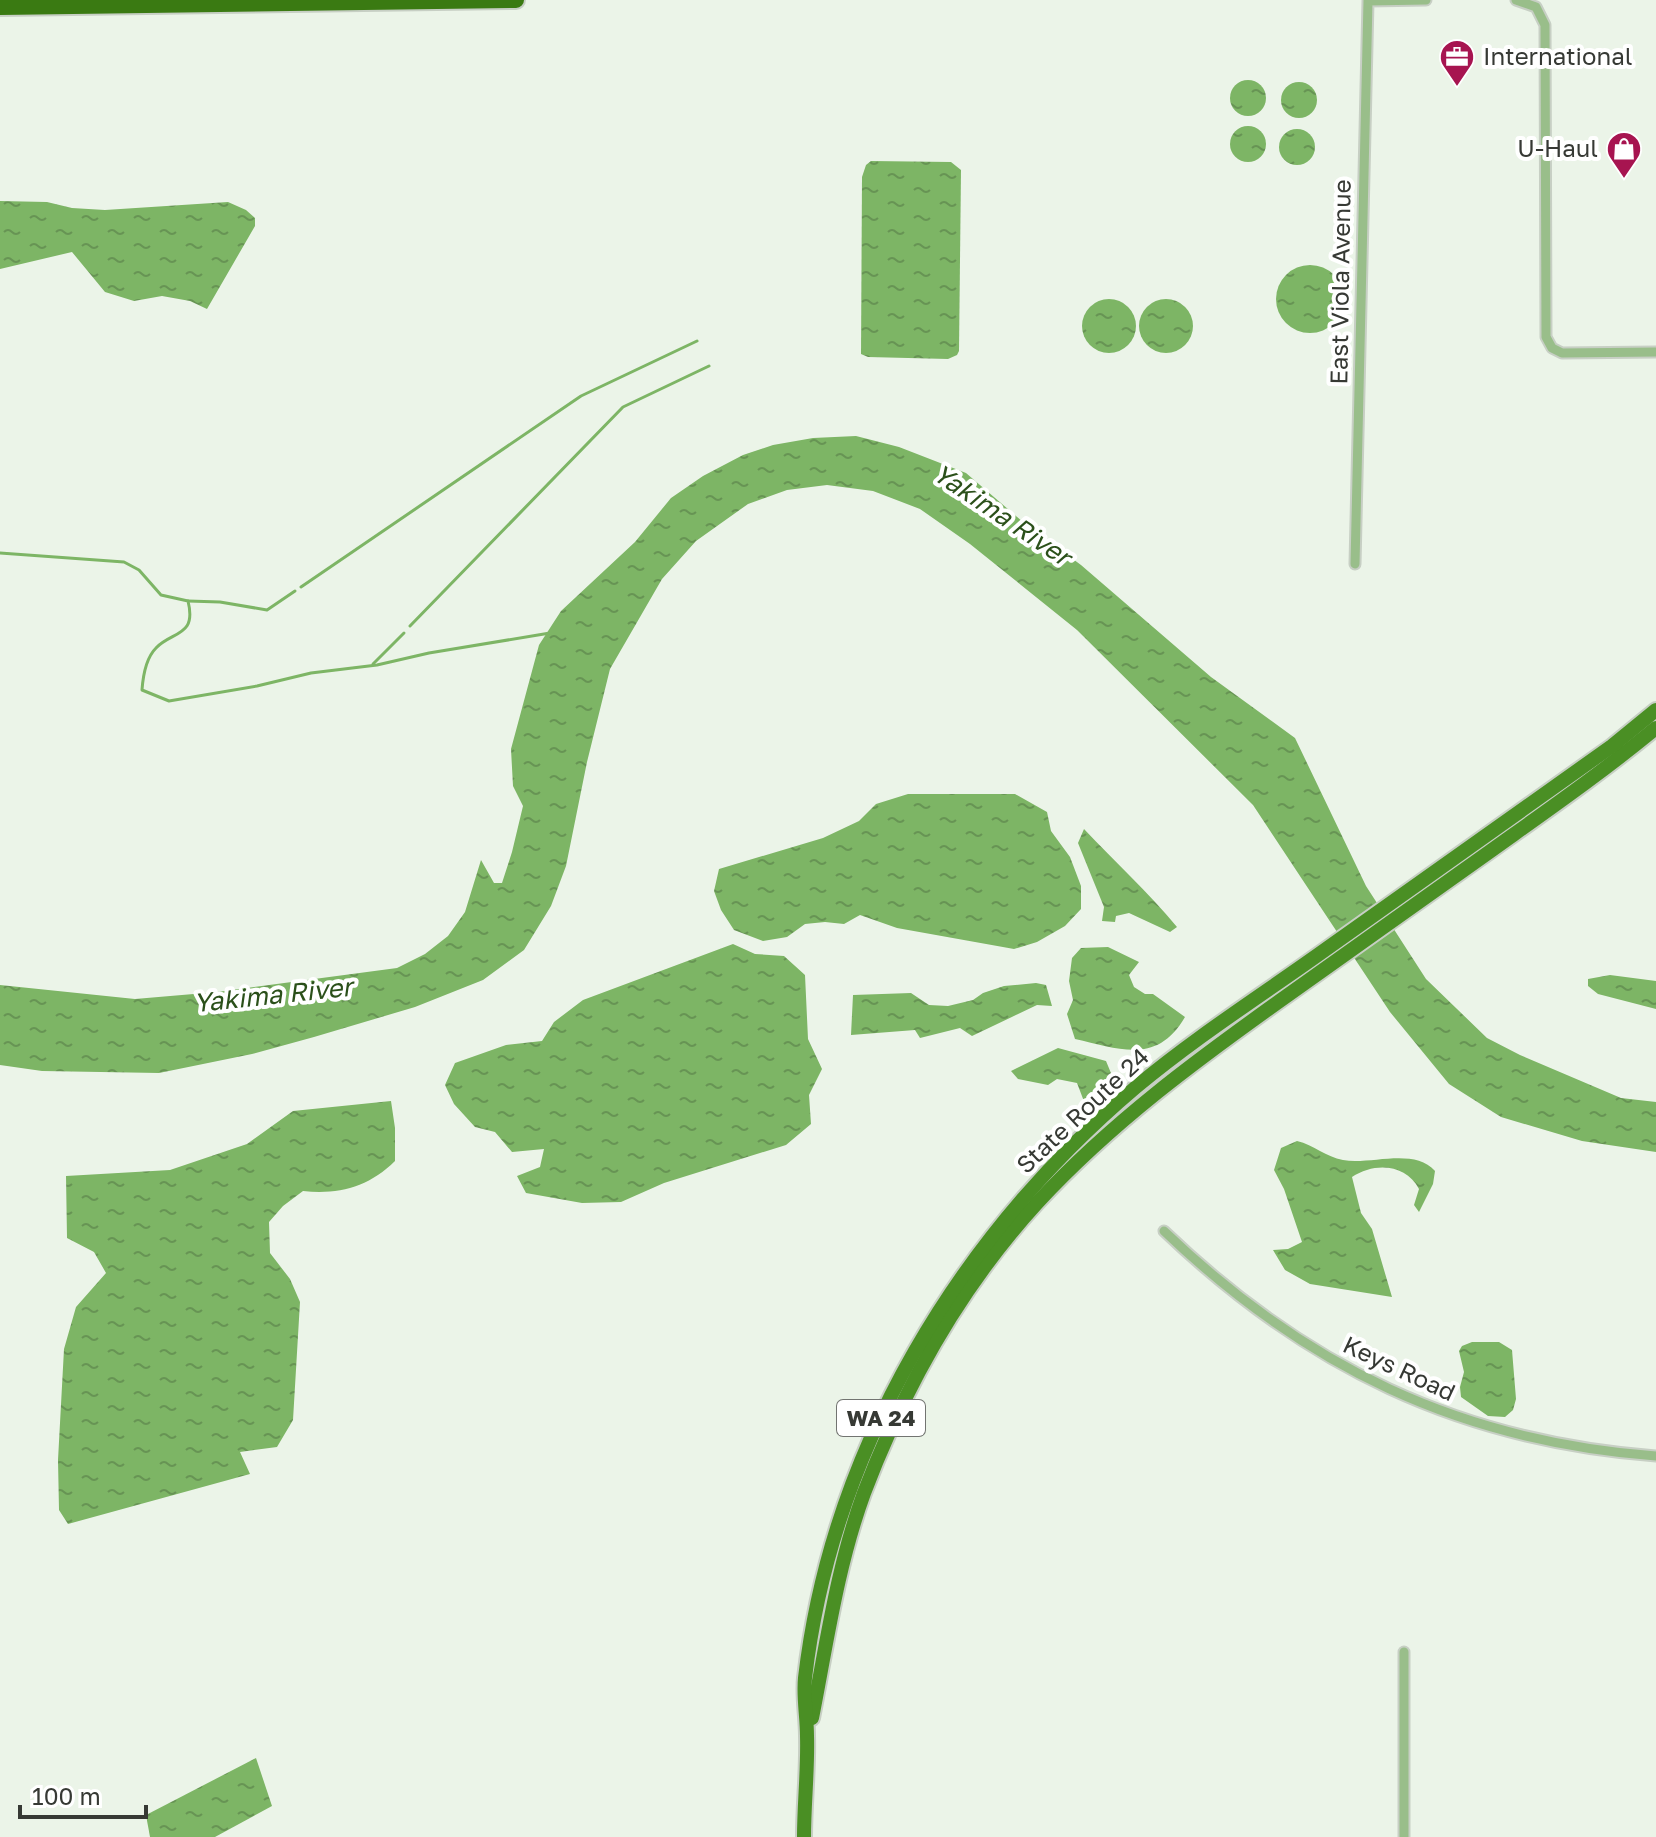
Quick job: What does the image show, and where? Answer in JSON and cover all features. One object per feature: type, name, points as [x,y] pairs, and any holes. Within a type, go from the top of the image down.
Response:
[{"type":"highway","points":[[0,7],[516,0]]},
{"type":"main road","name":"State Route 24","points":[[1564,789],[1656,710]]},
{"type":"main road","name":"State Route 24","points":[[804,1837],[807,1738],[804,1683],[819,1598],[842,1515],[888,1403],[924,1335],[963,1275],[1015,1208],[1156,1072],[1656,728]]},
{"type":"street","points":[[1368,1],[1426,0]]},
{"type":"street","points":[[1516,0],[1536,7],[1545,25],[1546,337],[1552,348],[1562,353],[1656,352]]},
{"type":"street","name":"East Viola Avenue","points":[[1355,564],[1368,1]]},
{"type":"street","name":"Keys Road","points":[[1164,1231],[1239,1298],[1300,1341],[1376,1384],[1465,1421],[1519,1436],[1570,1446],[1656,1456]]},
{"type":"street","points":[[1404,1652],[1404,1837]]},
{"type":"water","points":[[1248,80],[1261,85],[1266,98],[1261,111],[1248,116],[1235,111],[1230,98],[1235,85]]},
{"type":"water","points":[[1299,82],[1312,87],[1317,100],[1312,113],[1299,118],[1286,113],[1281,100],[1286,87]]},
{"type":"water","points":[[1248,126],[1261,131],[1266,144],[1261,157],[1248,162],[1235,157],[1230,144],[1235,131]]},
{"type":"water","points":[[1297,129],[1310,134],[1315,147],[1310,160],[1297,165],[1284,160],[1279,147],[1284,134]]},
{"type":"water","points":[[871,161],[951,162],[961,170],[959,351],[948,359],[868,357],[861,354],[862,177]]},
{"type":"water","points":[[0,201],[47,202],[72,208],[105,210],[228,202],[255,218],[255,226],[207,309],[190,301],[162,296],[134,301],[105,292],[72,252],[0,269]]},
{"type":"water","points":[[1310,265],[1334,275],[1344,299],[1334,323],[1310,333],[1286,323],[1276,299],[1286,275]]},
{"type":"water","points":[[1109,299],[1128,307],[1136,326],[1128,345],[1109,353],[1090,345],[1082,326],[1090,307]]},
{"type":"water","points":[[1166,299],[1185,307],[1193,326],[1185,345],[1166,353],[1147,345],[1139,326],[1147,307]]},
{"type":"water","name":"Yakima River","points":[[856,436],[899,447],[966,473],[1023,522],[1081,565],[1211,677],[1295,738],[1366,886],[1426,979],[1487,1038],[1621,1098],[1656,1102],[1656,1152],[1582,1141],[1501,1117],[1449,1084],[1390,1012],[1253,805],[1077,630],[970,544],[920,509],[873,491],[827,485],[787,490],[748,504],[696,541],[662,579],[610,669],[566,866],[551,906],[524,950],[483,980],[415,1007],[314,1037],[252,1054],[159,1073],[42,1071],[0,1065],[0,985],[135,999],[217,992],[397,968],[425,954],[448,936],[465,912],[481,860],[494,883],[502,883],[523,806],[513,786],[511,749],[539,645],[561,611],[635,542],[671,498],[703,476],[743,455],[773,445],[813,438]]},
{"type":"water","points":[[908,794],[1015,794],[1047,812],[1051,831],[1070,857],[1081,886],[1081,909],[1065,926],[1037,942],[1014,949],[897,928],[860,915],[844,924],[805,924],[787,937],[763,941],[734,930],[721,910],[714,891],[719,869],[823,838],[859,821],[876,804]]},
{"type":"water","points":[[1084,829],[1177,927],[1170,932],[1129,913],[1116,916],[1115,922],[1102,921],[1104,907],[1078,843]]},
{"type":"water","points":[[733,944],[755,954],[784,956],[805,975],[808,1039],[822,1069],[809,1095],[811,1124],[786,1145],[664,1183],[621,1202],[582,1203],[526,1193],[517,1176],[540,1167],[544,1149],[512,1152],[495,1132],[475,1127],[454,1104],[445,1085],[455,1063],[506,1045],[542,1041],[554,1022],[583,1000]]},
{"type":"water","points":[[1108,947],[1139,962],[1129,975],[1134,987],[1145,994],[1153,994],[1185,1017],[1174,1032],[1150,1048],[1122,1049],[1075,1039],[1067,1014],[1073,1000],[1069,981],[1072,958],[1081,948]]},
{"type":"water","points":[[1610,975],[1656,981],[1656,1009],[1598,994],[1588,986],[1588,979]]},
{"type":"water","points":[[1046,985],[1052,1006],[1037,1005],[972,1036],[960,1028],[920,1038],[915,1030],[851,1035],[853,995],[911,993],[929,1005],[948,1006],[973,1000],[1004,986]]},
{"type":"water","points":[[1058,1048],[1106,1061],[1113,1078],[1105,1094],[1106,1103],[1097,1114],[1085,1104],[1077,1083],[1057,1079],[1048,1085],[1018,1079],[1011,1071]]},
{"type":"water","points":[[391,1101],[395,1161],[375,1177],[352,1187],[328,1192],[303,1191],[269,1222],[270,1253],[290,1279],[300,1302],[293,1420],[277,1447],[240,1452],[250,1474],[68,1524],[59,1510],[58,1460],[64,1349],[76,1307],[106,1273],[94,1252],[67,1238],[66,1176],[170,1170],[247,1144],[293,1111]]},
{"type":"water","points":[[1297,1141],[1343,1160],[1404,1158],[1426,1164],[1435,1171],[1433,1184],[1419,1212],[1414,1205],[1419,1189],[1406,1174],[1380,1168],[1352,1177],[1361,1213],[1372,1229],[1392,1297],[1310,1284],[1285,1270],[1273,1250],[1288,1249],[1302,1242],[1284,1189],[1274,1170],[1281,1148]]},
{"type":"water","points":[[1472,1342],[1499,1342],[1512,1350],[1516,1399],[1513,1410],[1505,1417],[1488,1416],[1461,1397],[1464,1372],[1459,1351],[1462,1346]]},
{"type":"water","points":[[256,1758],[272,1806],[215,1837],[150,1837],[146,1815]]},
{"type":"waterway","points":[[301,587],[581,396],[697,341]]},
{"type":"waterway","points":[[410,626],[623,407],[709,366]]},
{"type":"waterway","points":[[0,553],[124,562],[139,570],[161,595],[188,601],[190,613],[186,627],[156,648],[144,673],[142,690],[169,701],[311,673],[377,665],[550,633]]},
{"type":"waterway","points":[[188,601],[220,602],[267,610],[295,591]]},
{"type":"waterway","points":[[373,664],[404,633]]},
{"type":"place","name":"International","points":[[1457,88]]},
{"type":"place","name":"U-Haul","points":[[1624,180]]}]
